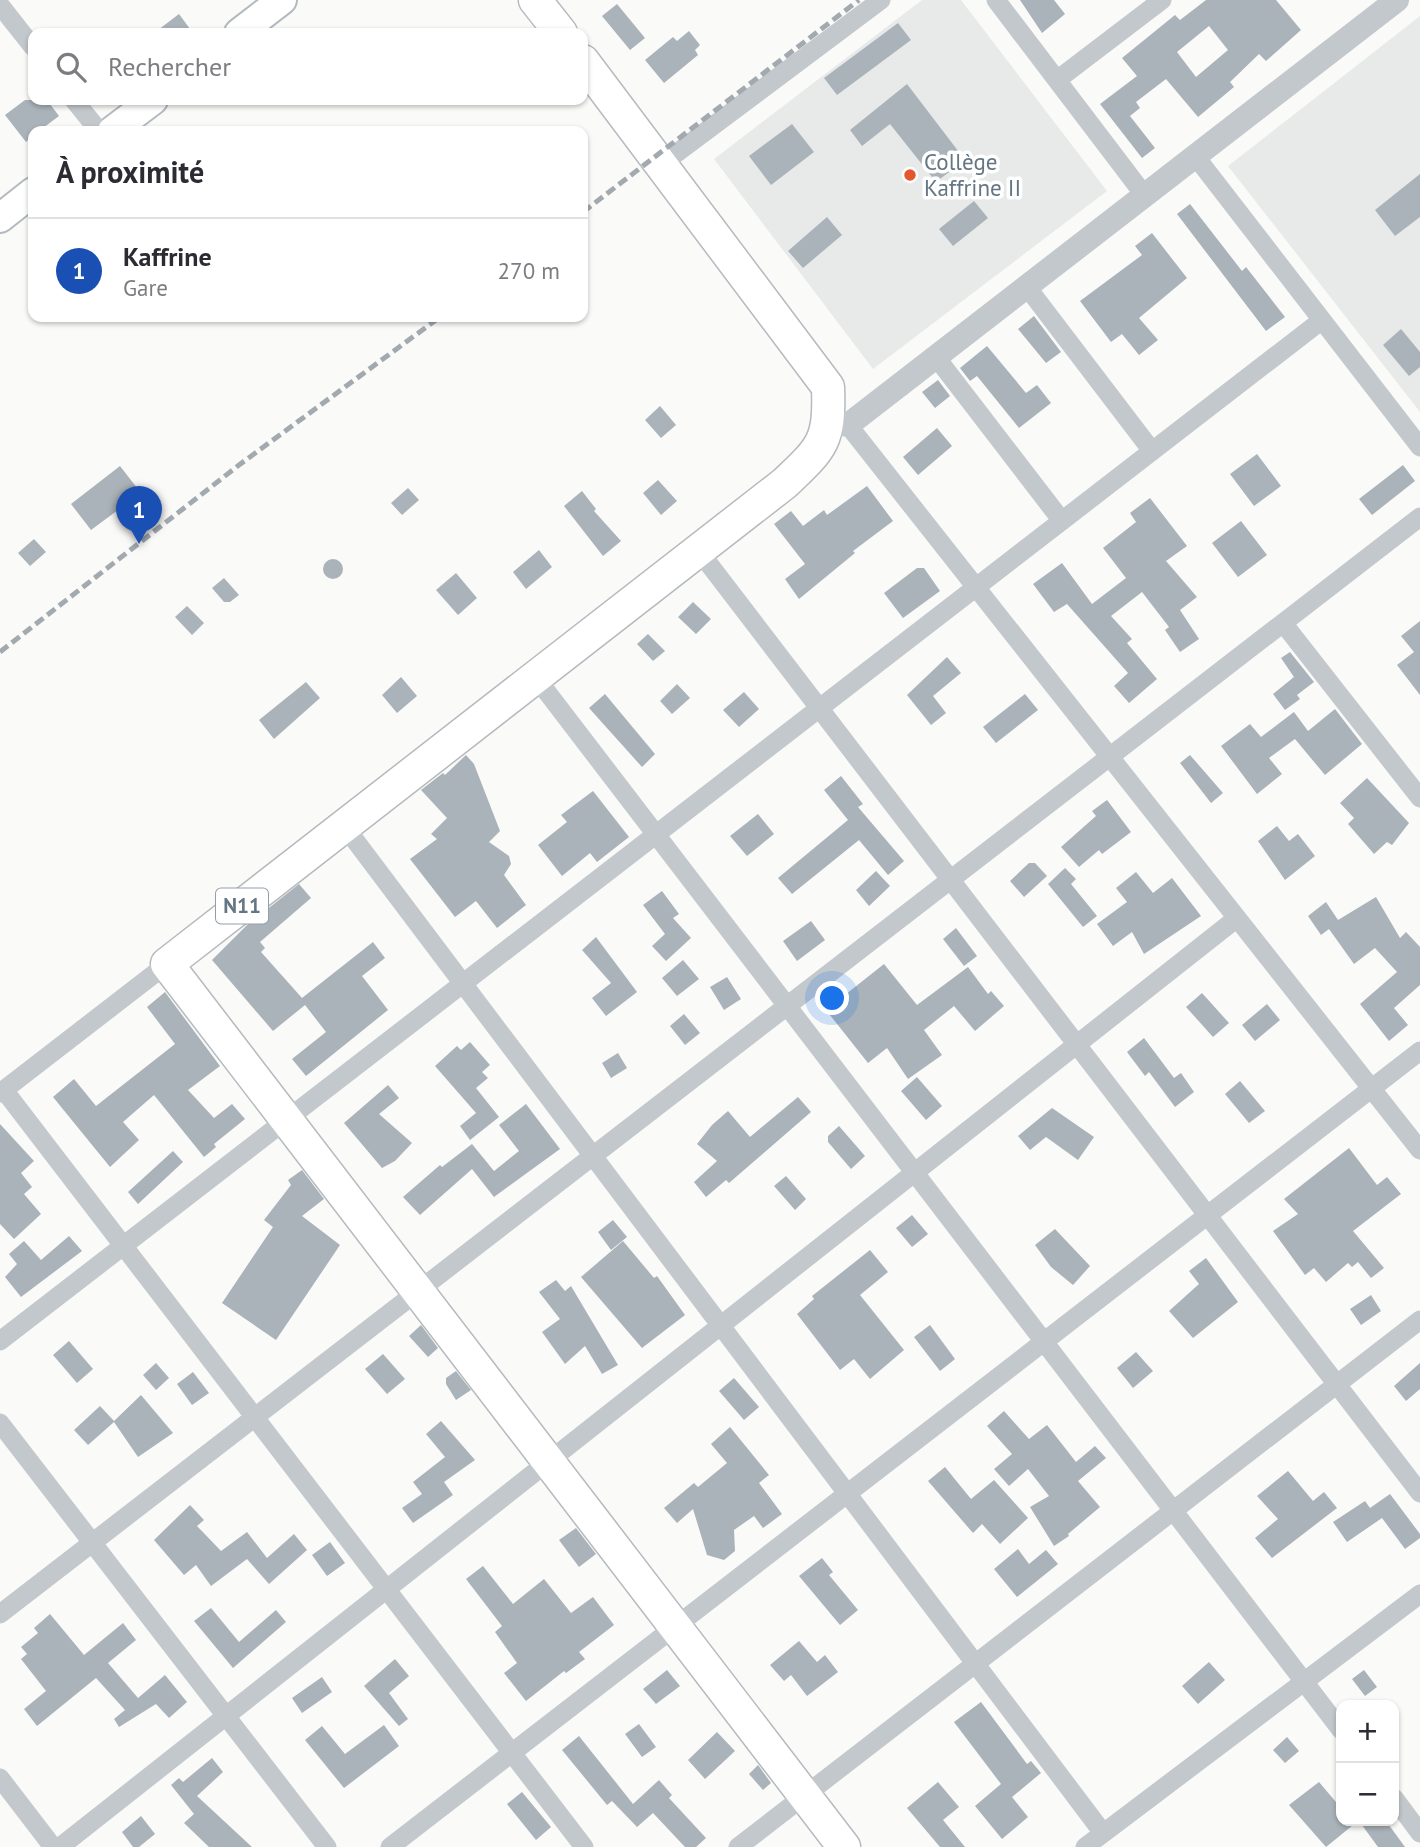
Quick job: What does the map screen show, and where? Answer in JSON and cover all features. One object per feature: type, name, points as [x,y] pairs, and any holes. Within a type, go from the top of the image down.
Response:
[{"type":"main road","points":[[535,0],[557,28]]},
{"type":"main road","points":[[245,28],[280,1]]},
{"type":"main road","name":"N11","points":[[167,964],[699,551],[806,462],[838,424],[828,387],[588,68]]},
{"type":"main road","points":[[119,126],[146,105]]},
{"type":"main road","points":[[0,218],[28,196]]},
{"type":"main road","points":[[167,964],[844,1847]]},
{"type":"street","points":[[662,164],[881,0]]},
{"type":"street","points":[[996,0],[1145,196]]},
{"type":"street","points":[[1397,0],[936,357],[838,424],[976,587],[1420,1150]]},
{"type":"street","points":[[1057,80],[1149,4]]},
{"type":"street","points":[[0,5],[28,41]]},
{"type":"street","points":[[78,105],[95,126]]},
{"type":"street","points":[[1196,157],[1420,447]]},
{"type":"street","points":[[1027,287],[1152,451]]},
{"type":"street","points":[[0,1341],[1322,320]]},
{"type":"street","points":[[936,357],[1062,521]]},
{"type":"street","points":[[0,1614],[1420,517]]},
{"type":"street","points":[[699,551],[1420,1493]]},
{"type":"street","points":[[1283,622],[1420,798]]},
{"type":"street","points":[[537,679],[1336,1724]]},
{"type":"street","points":[[345,827],[1103,1833]]},
{"type":"street","points":[[60,1847],[1237,918]]},
{"type":"street","points":[[167,964],[2,1092],[584,1847]]},
{"type":"street","points":[[390,1847],[1420,1051]]},
{"type":"street","points":[[738,1847],[1420,1320]]},
{"type":"street","points":[[0,1423],[327,1847]]},
{"type":"street","points":[[1085,1847],[1420,1594]]},
{"type":"street","points":[[0,1778],[53,1847]]},
{"type":"street","points":[[1399,1805],[1420,1833]]},
{"type":"shaded area","name":"Collège Kaffrine II","points":[[922,0],[961,0],[1107,191],[873,369],[714,159]]},
{"type":"shaded area","points":[[1420,16],[1420,412],[1228,166]]},
{"type":"building","points":[[1020,0],[1054,0],[1065,14],[1042,33]]},
{"type":"building","points":[[1206,0],[1276,0],[1301,30],[1266,61],[1259,54],[1230,82],[1234,87],[1198,117],[1166,79],[1136,102],[1140,108],[1130,116],[1155,148],[1142,158],[1100,104],[1137,76],[1122,58],[1175,15],[1180,20]],"holes":[[[1209,26],[1228,50],[1196,77],[1177,52]]]},
{"type":"building","points":[[617,4],[645,38],[630,50],[602,16]]},
{"type":"building","points":[[179,14],[189,28],[161,28]]},
{"type":"building","points":[[898,23],[911,40],[837,95],[824,78]]},
{"type":"building","points":[[689,31],[700,45],[695,50],[698,55],[664,83],[645,60],[673,37],[677,41]]},
{"type":"building","points":[[907,84],[965,160],[936,182],[890,124],[862,146],[850,130]]},
{"type":"building","points":[[28,100],[28,105],[51,105],[59,116],[46,126],[28,126],[26,142],[5,115]]},
{"type":"building","points":[[792,124],[814,152],[771,185],[749,156]]},
{"type":"building","points":[[1420,174],[1420,217],[1395,236],[1375,210]]},
{"type":"building","points":[[974,201],[988,218],[953,246],[939,229]]},
{"type":"building","points":[[1190,204],[1242,271],[1246,267],[1285,317],[1266,331],[1177,214]]},
{"type":"building","points":[[827,217],[842,235],[803,268],[788,251]]},
{"type":"building","points":[[1152,233],[1187,278],[1139,318],[1158,340],[1139,355],[1122,334],[1111,342],[1080,301],[1142,255],[1135,246]]},
{"type":"building","points":[[1034,316],[1061,352],[1046,363],[1018,329]]},
{"type":"building","points":[[1401,329],[1420,352],[1420,367],[1409,376],[1383,345]]},
{"type":"building","points":[[987,346],[1026,393],[1037,385],[1051,403],[1019,428],[977,376],[970,381],[960,368]]},
{"type":"building","points":[[938,380],[950,396],[935,408],[922,392]]},
{"type":"building","points":[[660,406],[676,425],[661,438],[645,420]]},
{"type":"building","points":[[937,428],[952,446],[918,475],[903,457]]},
{"type":"building","points":[[1257,454],[1281,486],[1254,506],[1230,474]]},
{"type":"building","points":[[1403,465],[1415,481],[1372,515],[1359,499]]},
{"type":"building","points":[[120,466],[141,493],[91,530],[71,504]]},
{"type":"building","points":[[658,480],[677,501],[661,515],[643,493]]},
{"type":"building","points":[[867,486],[893,521],[853,551],[855,553],[799,599],[785,579],[805,564],[774,524],[791,511],[803,526],[824,510],[827,515]]},
{"type":"building","points":[[408,488],[419,500],[402,515],[391,503]]},
{"type":"building","points":[[582,491],[596,509],[594,511],[621,541],[603,556],[564,506]]},
{"type":"building","points":[[1150,498],[1187,546],[1166,561],[1197,597],[1180,610],[1199,639],[1180,652],[1165,630],[1169,627],[1142,592],[1111,616],[1132,639],[1127,643],[1157,679],[1129,703],[1114,686],[1128,673],[1067,604],[1054,612],[1033,584],[1062,563],[1092,604],[1126,578],[1103,548],[1136,522],[1130,513]]},
{"type":"building","points":[[1241,521],[1267,555],[1238,577],[1212,543]]},
{"type":"building","points":[[34,539],[46,552],[30,566],[18,553]]},
{"type":"building","points":[[539,550],[552,567],[526,589],[513,572]]},
{"type":"building","points":[[333,559],[340,562],[343,569],[340,576],[333,579],[326,576],[323,569],[326,562]]},
{"type":"building","points":[[917,568],[924,568],[940,591],[903,618],[884,593]]},
{"type":"building","points":[[456,573],[477,598],[458,615],[436,590]]},
{"type":"building","points":[[224,578],[239,595],[230,602],[224,602],[212,588]]},
{"type":"building","points":[[693,602],[711,619],[696,634],[678,617]]},
{"type":"building","points":[[187,606],[204,623],[192,635],[175,617]]},
{"type":"building","points":[[1420,621],[1420,695],[1397,665],[1414,652],[1401,636]]},
{"type":"building","points":[[648,634],[665,651],[653,661],[637,644]]},
{"type":"building","points":[[1290,652],[1314,682],[1297,695],[1300,699],[1285,710],[1273,694],[1294,677],[1281,658]]},
{"type":"building","points":[[947,657],[961,673],[933,696],[946,713],[931,725],[907,695]]},
{"type":"building","points":[[401,677],[417,696],[397,713],[382,695]]},
{"type":"building","points":[[306,682],[320,698],[274,739],[259,720]]},
{"type":"building","points":[[677,684],[690,698],[672,714],[660,701]]},
{"type":"building","points":[[744,692],[759,709],[739,727],[723,710]]},
{"type":"building","points":[[605,694],[655,754],[642,767],[589,708]]},
{"type":"building","points":[[1025,694],[1038,710],[996,743],[983,727]]},
{"type":"building","points":[[1335,709],[1362,744],[1325,775],[1295,739],[1269,758],[1282,774],[1257,794],[1221,746],[1250,724],[1261,737],[1294,712],[1308,731]]},
{"type":"building","points":[[466,755],[474,764],[500,831],[489,842],[509,856],[511,864],[504,875],[526,905],[497,928],[476,901],[455,917],[410,859],[437,839],[431,834],[447,818],[421,790],[443,773],[445,775]]},
{"type":"building","points":[[1190,755],[1223,793],[1211,803],[1180,763]]},
{"type":"building","points":[[841,776],[863,804],[858,807],[904,861],[888,875],[859,840],[792,894],[778,878],[848,820],[824,790]]},
{"type":"building","points":[[1367,778],[1409,823],[1392,845],[1387,842],[1374,854],[1348,824],[1354,818],[1340,803]]},
{"type":"building","points":[[593,791],[629,837],[597,862],[590,853],[562,876],[538,845],[567,822],[561,815]]},
{"type":"building","points":[[1107,800],[1131,832],[1102,854],[1099,850],[1079,867],[1061,847],[1096,816],[1092,811]]},
{"type":"building","points":[[758,814],[774,834],[747,856],[730,836]]},
{"type":"building","points":[[1277,826],[1289,841],[1298,834],[1315,856],[1285,880],[1258,841]]},
{"type":"building","points":[[1029,863],[1035,863],[1047,876],[1024,897],[1010,881]]},
{"type":"building","points":[[1065,868],[1076,879],[1071,884],[1097,916],[1083,927],[1048,884]]},
{"type":"building","points":[[876,871],[890,886],[869,906],[856,890]]},
{"type":"building","points":[[1136,872],[1153,893],[1172,878],[1201,916],[1144,954],[1132,932],[1113,946],[1097,924],[1127,902],[1116,888]]},
{"type":"building","points":[[299,884],[311,898],[260,942],[265,948],[261,952],[302,998],[373,942],[385,958],[362,976],[388,1010],[306,1076],[292,1059],[326,1032],[305,1005],[273,1031],[212,960],[246,926]]},
{"type":"building","points":[[662,891],[679,914],[673,918],[691,938],[666,961],[652,946],[665,934],[643,905]]},
{"type":"building","points":[[1376,897],[1400,938],[1406,932],[1420,947],[1420,985],[1394,1008],[1408,1025],[1389,1041],[1360,1004],[1397,972],[1375,948],[1354,964],[1329,929],[1321,935],[1308,916],[1326,902],[1338,920]]},
{"type":"building","points":[[811,921],[825,940],[797,961],[783,941]]},
{"type":"building","points":[[956,928],[977,956],[964,966],[943,939]]},
{"type":"building","points":[[596,937],[637,992],[606,1016],[592,998],[611,983],[582,950]]},
{"type":"building","points":[[683,960],[699,979],[677,996],[662,978]]},
{"type":"building","points":[[884,964],[917,1005],[968,967],[988,994],[991,991],[1004,1006],[975,1031],[954,1006],[924,1030],[942,1055],[908,1079],[887,1048],[868,1063],[826,1010]]},
{"type":"building","points":[[727,977],[741,999],[724,1010],[710,987]]},
{"type":"building","points":[[165,992],[220,1066],[188,1090],[214,1118],[232,1104],[245,1119],[214,1144],[216,1147],[204,1157],[154,1095],[123,1122],[139,1140],[110,1167],[53,1097],[74,1079],[96,1106],[175,1044],[147,1007]]},
{"type":"building","points":[[1202,993],[1229,1023],[1213,1037],[1186,1007]]},
{"type":"building","points":[[1267,1004],[1280,1020],[1255,1041],[1242,1025]]},
{"type":"building","points":[[684,1014],[700,1033],[685,1045],[670,1026]]},
{"type":"building","points":[[1144,1038],[1174,1078],[1181,1073],[1194,1092],[1175,1107],[1149,1072],[1145,1076],[1127,1052]]},
{"type":"building","points":[[470,1042],[490,1065],[482,1072],[488,1078],[476,1088],[499,1117],[470,1140],[460,1126],[476,1113],[435,1066],[457,1046],[461,1050]]},
{"type":"building","points":[[618,1053],[627,1068],[611,1078],[602,1063]]},
{"type":"building","points":[[917,1077],[942,1106],[926,1120],[901,1091]]},
{"type":"building","points":[[1240,1081],[1265,1111],[1249,1123],[1225,1094]]},
{"type":"building","points":[[388,1085],[399,1098],[379,1114],[412,1143],[395,1161],[382,1168],[344,1123]]},
{"type":"building","points":[[798,1097],[811,1112],[729,1183],[726,1180],[706,1197],[694,1182],[717,1161],[697,1144],[712,1125],[728,1111],[750,1137]]},
{"type":"building","points":[[526,1104],[560,1149],[494,1197],[472,1169],[420,1215],[403,1197],[440,1165],[442,1167],[472,1144],[494,1171],[519,1151],[499,1125]]},
{"type":"building","points":[[1052,1108],[1094,1137],[1078,1160],[1046,1137],[1030,1150],[1018,1136]]},
{"type":"building","points":[[0,1124],[34,1161],[21,1173],[32,1187],[24,1194],[41,1214],[14,1239],[0,1224]]},
{"type":"building","points":[[839,1126],[865,1156],[851,1169],[828,1142],[828,1136]]},
{"type":"building","points":[[1349,1148],[1377,1185],[1387,1177],[1401,1194],[1353,1231],[1384,1268],[1371,1278],[1358,1262],[1352,1267],[1348,1263],[1326,1282],[1314,1268],[1305,1275],[1273,1231],[1298,1214],[1284,1199]]},
{"type":"building","points":[[173,1151],[183,1162],[138,1204],[128,1192]]},
{"type":"building","points":[[302,1170],[324,1199],[302,1216],[340,1245],[276,1340],[222,1303],[273,1227],[264,1220],[291,1185],[288,1180]]},
{"type":"building","points":[[786,1176],[806,1199],[795,1210],[774,1186]]},
{"type":"building","points":[[912,1215],[928,1234],[912,1247],[896,1228]]},
{"type":"building","points":[[613,1220],[627,1237],[611,1250],[598,1232]]},
{"type":"building","points":[[1055,1229],[1090,1266],[1073,1285],[1051,1267],[1035,1245]]},
{"type":"building","points":[[69,1236],[82,1251],[21,1297],[5,1277],[17,1264],[9,1254],[24,1241],[41,1260]]},
{"type":"building","points":[[623,1241],[654,1278],[657,1276],[685,1315],[642,1348],[581,1277]]},
{"type":"building","points":[[870,1250],[888,1272],[860,1295],[904,1350],[870,1379],[854,1359],[840,1370],[797,1314],[814,1299],[812,1296]]},
{"type":"building","points":[[1206,1258],[1238,1302],[1193,1338],[1169,1311],[1199,1284],[1189,1271]]},
{"type":"building","points":[[556,1280],[565,1291],[571,1286],[618,1365],[602,1374],[585,1346],[565,1364],[542,1332],[560,1319],[539,1292]]},
{"type":"building","points":[[1371,1295],[1381,1311],[1361,1325],[1350,1309]]},
{"type":"building","points":[[421,1325],[438,1348],[428,1357],[409,1336]]},
{"type":"building","points":[[930,1325],[955,1359],[940,1371],[914,1337]]},
{"type":"building","points":[[69,1341],[93,1369],[77,1383],[53,1355]]},
{"type":"building","points":[[1136,1352],[1153,1371],[1133,1388],[1117,1368]]},
{"type":"building","points":[[383,1354],[405,1379],[387,1394],[365,1369]]},
{"type":"building","points":[[156,1363],[169,1378],[156,1390],[143,1375]]},
{"type":"building","points":[[1420,1363],[1420,1389],[1406,1401],[1394,1386]]},
{"type":"building","points":[[456,1371],[471,1390],[456,1400],[446,1384],[446,1378]]},
{"type":"building","points":[[193,1372],[209,1393],[192,1405],[177,1384]]},
{"type":"building","points":[[734,1378],[759,1407],[744,1420],[719,1391]]},
{"type":"building","points":[[141,1395],[173,1433],[138,1457],[114,1422],[88,1445],[74,1430],[100,1406],[114,1421]]},
{"type":"building","points":[[1004,1411],[1029,1439],[1047,1425],[1076,1462],[1095,1446],[1106,1458],[1078,1481],[1100,1507],[1054,1546],[1030,1507],[1049,1496],[1028,1469],[1009,1486],[994,1469],[1012,1454],[987,1426]]},
{"type":"building","points":[[441,1421],[475,1460],[444,1482],[453,1495],[413,1523],[402,1508],[422,1494],[413,1482],[445,1457],[426,1434]]},
{"type":"building","points":[[730,1427],[769,1475],[759,1483],[782,1514],[763,1528],[754,1516],[734,1530],[735,1551],[724,1560],[707,1555],[693,1509],[677,1523],[664,1508],[694,1483],[698,1487],[727,1463],[711,1444]]},
{"type":"building","points":[[945,1467],[971,1499],[994,1480],[1028,1518],[1000,1544],[982,1524],[973,1533],[928,1481]]},
{"type":"building","points":[[1288,1471],[1313,1501],[1324,1492],[1337,1508],[1272,1558],[1255,1538],[1278,1519],[1257,1496]]},
{"type":"building","points":[[1390,1494],[1420,1534],[1420,1538],[1405,1549],[1382,1518],[1347,1542],[1333,1522],[1365,1501],[1370,1508]]},
{"type":"building","points":[[190,1505],[204,1520],[197,1526],[221,1551],[247,1532],[267,1558],[294,1534],[307,1550],[269,1584],[247,1559],[211,1586],[196,1565],[184,1575],[154,1540]]},
{"type":"building","points":[[576,1528],[596,1554],[579,1567],[559,1540]]},
{"type":"building","points":[[330,1542],[345,1563],[327,1576],[312,1555]]},
{"type":"building","points":[[1018,1549],[1029,1564],[1046,1550],[1058,1564],[1017,1597],[994,1569]]},
{"type":"building","points":[[822,1558],[833,1572],[829,1575],[858,1610],[840,1625],[799,1576]]},
{"type":"building","points":[[483,1566],[513,1604],[544,1579],[571,1613],[593,1597],[614,1625],[579,1652],[585,1659],[566,1673],[564,1671],[526,1701],[504,1673],[517,1663],[495,1632],[502,1626],[466,1579]]},
{"type":"building","points":[[211,1608],[239,1642],[276,1610],[286,1622],[233,1668],[194,1621]]},
{"type":"building","points":[[50,1614],[84,1655],[123,1623],[136,1640],[108,1663],[138,1698],[165,1675],[187,1702],[169,1718],[156,1704],[119,1727],[114,1719],[125,1710],[96,1678],[37,1726],[24,1709],[46,1691],[21,1659],[27,1654],[21,1647],[38,1633],[34,1628]]},
{"type":"building","points":[[799,1641],[817,1662],[825,1655],[838,1672],[807,1696],[791,1675],[784,1681],[770,1665]]},
{"type":"building","points":[[395,1659],[409,1676],[389,1693],[408,1719],[399,1726],[364,1686]]},
{"type":"building","points":[[1209,1662],[1225,1680],[1198,1704],[1182,1686]]},
{"type":"building","points":[[667,1670],[680,1686],[656,1704],[643,1689]]},
{"type":"building","points":[[1364,1670],[1377,1687],[1365,1696],[1352,1679]]},
{"type":"building","points":[[322,1677],[332,1692],[302,1713],[292,1698]]},
{"type":"building","points":[[981,1702],[1027,1764],[1031,1761],[1041,1773],[1012,1797],[1028,1817],[1002,1839],[975,1806],[1001,1784],[954,1722]]},
{"type":"building","points":[[639,1724],[656,1747],[642,1757],[625,1734]]},
{"type":"building","points":[[384,1725],[399,1746],[344,1788],[305,1740],[322,1726],[345,1754]]},
{"type":"building","points":[[717,1732],[735,1751],[705,1779],[688,1760]]},
{"type":"building","points":[[579,1736],[633,1804],[659,1780],[672,1795],[669,1798],[706,1838],[696,1847],[685,1847],[653,1813],[637,1827],[612,1801],[607,1805],[562,1750]]},
{"type":"building","points":[[1287,1737],[1299,1751],[1285,1763],[1273,1750]]},
{"type":"building","points":[[212,1758],[223,1772],[197,1796],[252,1847],[209,1847],[184,1823],[194,1814],[171,1785],[179,1778],[183,1782]]},
{"type":"building","points":[[758,1765],[771,1783],[763,1790],[749,1774]]},
{"type":"building","points":[[938,1782],[959,1807],[943,1820],[965,1847],[940,1847],[907,1808]]},
{"type":"building","points":[[1319,1782],[1336,1802],[1336,1826],[1352,1826],[1326,1847],[1289,1805]]},
{"type":"building","points":[[522,1792],[551,1827],[536,1840],[507,1804]]},
{"type":"building","points":[[141,1816],[155,1834],[139,1847],[133,1847],[122,1832]]},
{"type":"building","points":[[1363,1826],[1390,1826],[1405,1847],[1378,1847]]},
{"type":"railway","points":[[588,208],[859,0]]},
{"type":"railway","points":[[0,652],[239,465],[433,322]]},
{"type":"place","name":"Collège Kaffrine II","points":[[910,175]]},
{"type":"place","name":"Kaffrine","points":[[139,544]]}]
